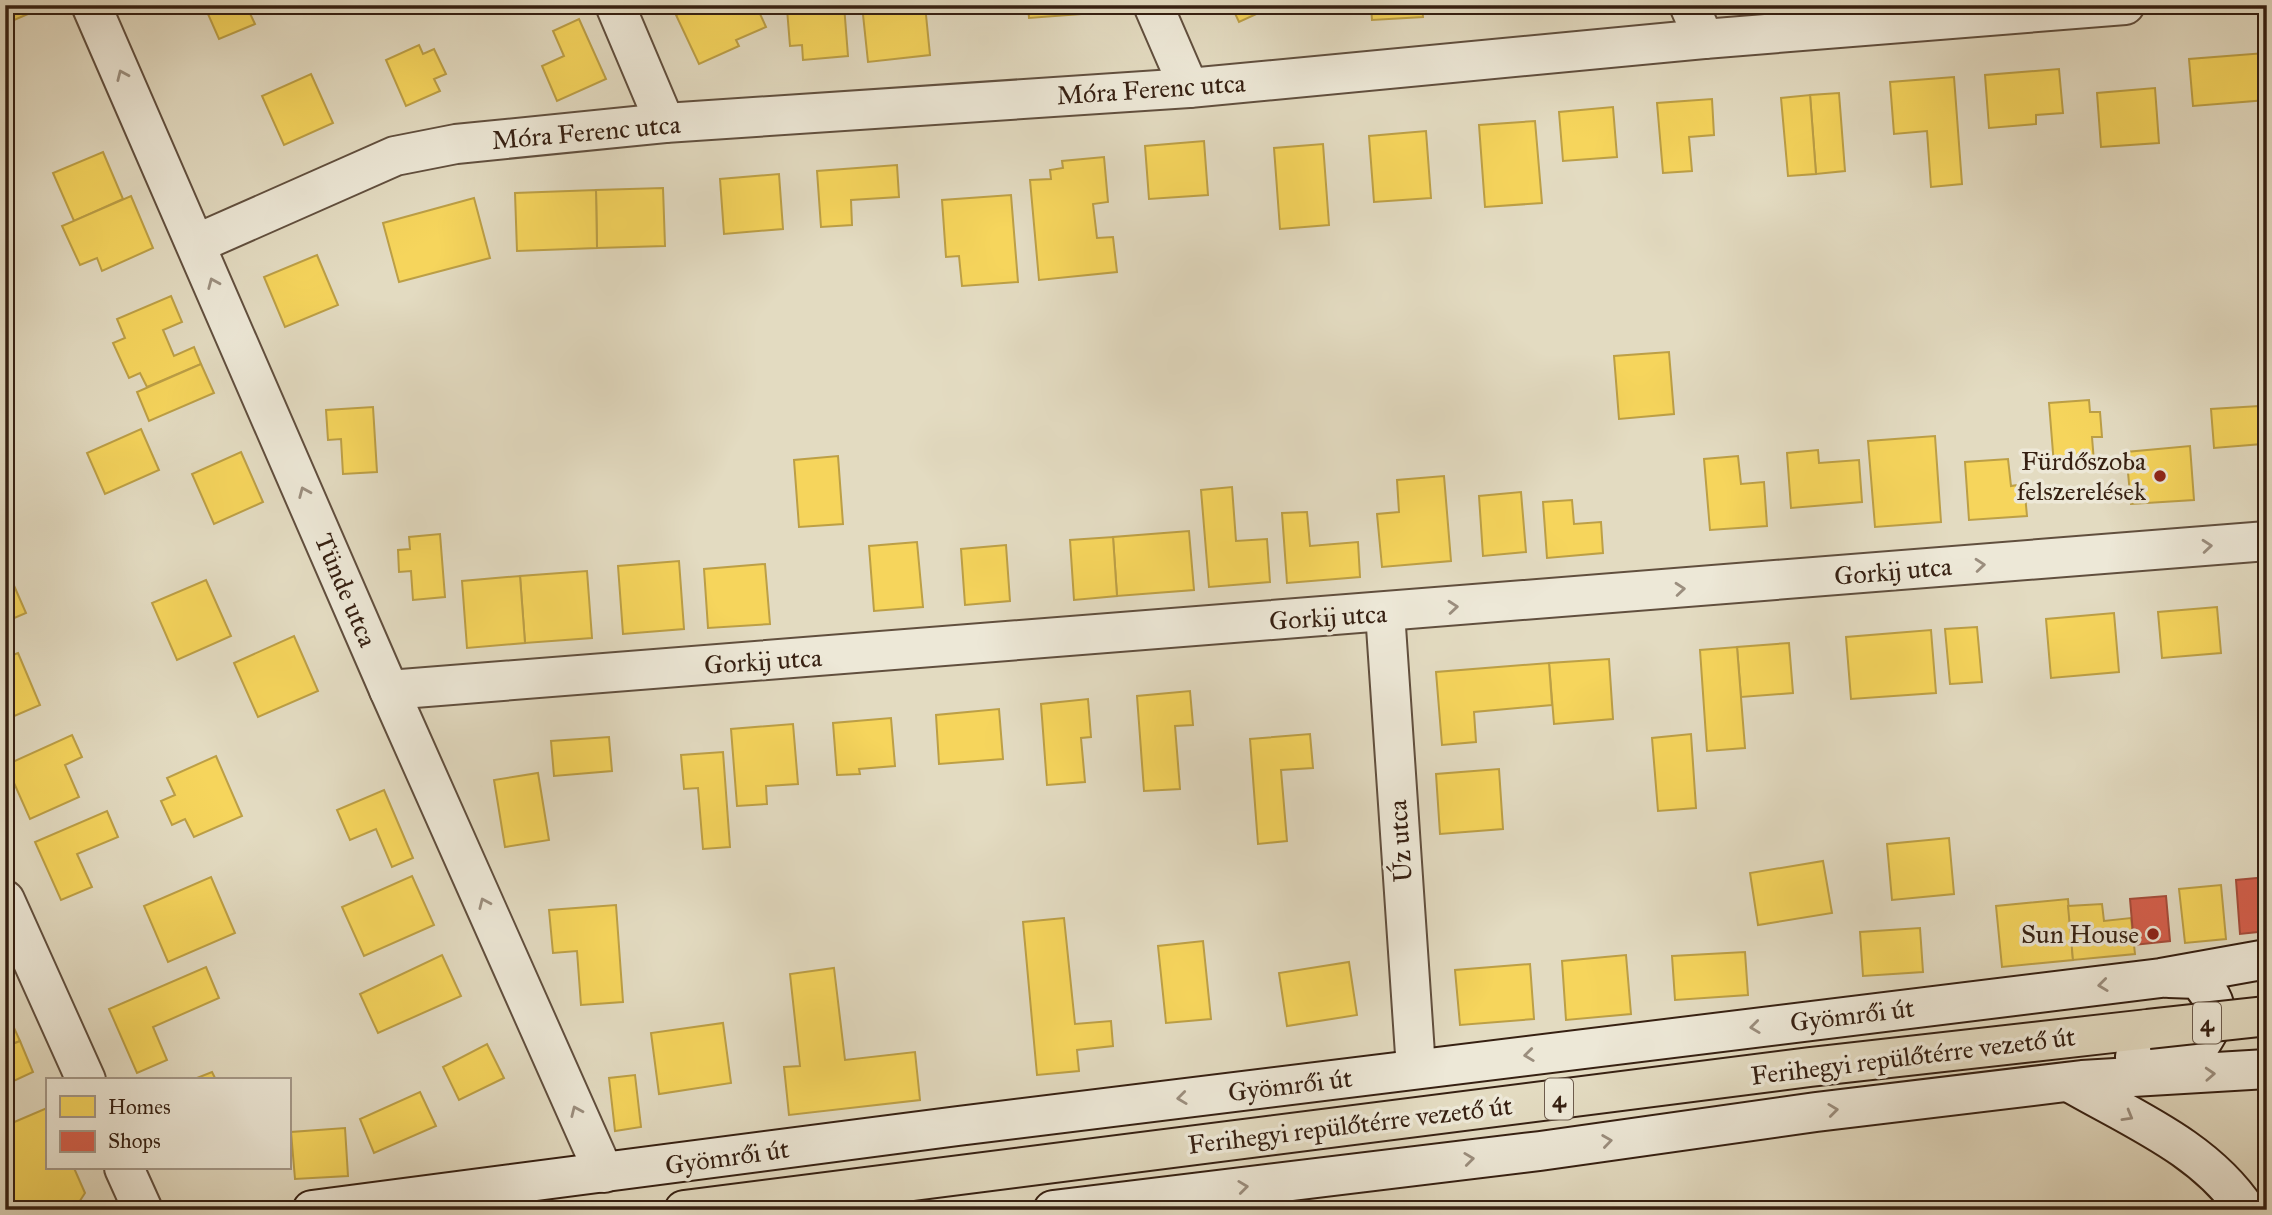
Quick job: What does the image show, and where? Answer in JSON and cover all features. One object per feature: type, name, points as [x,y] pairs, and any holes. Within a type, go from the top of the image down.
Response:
[{"type":"main road","name":"Ferihegyi repülőtérre vezető út","points":[[684,1210],[1810,1067],[2267,1016]]},
{"type":"street","name":"Tünde utca","points":[[91,5],[389,690],[604,1174]]},
{"type":"street","points":[[615,5],[665,123]]},
{"type":"street","points":[[1153,5],[1189,88]]},
{"type":"street","name":"Móra Ferenc utca","points":[[196,244],[395,156],[456,144],[665,123],[1189,88],[1696,22],[2125,5]]},
{"type":"street","name":"Gorkij utca","points":[[389,690],[2267,541]]},
{"type":"street","name":"Úz utca","points":[[1385,612],[1416,1069]]},
{"type":"street","points":[[5,900],[85,1078]]},
{"type":"street","name":"Gyömrői út","points":[[312,1210],[958,1126],[2161,978],[2267,959]]},
{"type":"street","points":[[2075,1081],[2133,1058],[2200,1045],[2216,1021],[2213,997],[2198,979],[2161,978]]},
{"type":"street","points":[[1054,1210],[2075,1081],[2267,1069]]},
{"type":"street","points":[[2075,1081],[2192,1153],[2238,1198],[2246,1210]]},
{"type":"street","points":[[125,1170],[143,1210]]},
{"type":"street","points":[[2266,1210],[2267,1192]]},
{"type":"building: Homes","points":[[5,5],[41,5],[42,8],[5,24]]},
{"type":"building: Homes","points":[[204,5],[246,5],[255,24],[219,39]]},
{"type":"building: Homes","points":[[698,5],[721,5],[722,8],[729,5],[756,5],[766,27],[736,40],[739,46],[699,64],[676,15]]},
{"type":"building: Homes","points":[[798,5],[844,5],[848,56],[803,60],[802,45],[790,46],[787,9],[799,8]]},
{"type":"building: Homes","points":[[862,5],[925,5],[930,55],[868,62]]},
{"type":"building: Homes","points":[[1028,5],[1093,5],[1094,13],[1029,18]]},
{"type":"building: Homes","points":[[1231,5],[1276,5],[1239,22]]},
{"type":"building: Homes","points":[[1371,5],[1422,5],[1423,17],[1372,20]]},
{"type":"building: Homes","points":[[579,19],[606,79],[557,101],[542,66],[564,56],[553,31]]},
{"type":"building: Homes","points":[[419,45],[423,54],[434,49],[446,74],[434,79],[440,91],[406,106],[386,60]]},
{"type":"building: Homes","points":[[2265,53],[2267,100],[2193,106],[2189,59]]},
{"type":"building: Homes","points":[[2059,69],[2063,113],[2036,115],[2036,124],[1989,128],[1985,75]]},
{"type":"building: Homes","points":[[311,74],[333,123],[284,145],[262,96]]},
{"type":"building: Homes","points":[[1954,77],[1962,184],[1931,187],[1927,131],[1894,134],[1890,82]]},
{"type":"building: Homes","points":[[2155,88],[2159,143],[2101,147],[2097,93]]},
{"type":"building: Homes","points":[[1839,93],[1845,171],[1816,174],[1810,95]]},
{"type":"building: Homes","points":[[1810,95],[1816,174],[1788,176],[1781,98]]},
{"type":"building: Homes","points":[[1712,99],[1714,135],[1689,137],[1692,171],[1663,173],[1657,103]]},
{"type":"building: Homes","points":[[1613,107],[1617,157],[1563,161],[1559,112]]},
{"type":"building: Homes","points":[[1535,121],[1542,203],[1485,207],[1479,125]]},
{"type":"building: Homes","points":[[1426,131],[1431,198],[1374,202],[1369,136]]},
{"type":"building: Homes","points":[[1204,141],[1208,195],[1149,199],[1145,146]]},
{"type":"building: Homes","points":[[1323,144],[1329,225],[1280,229],[1274,148]]},
{"type":"building: Homes","points":[[103,152],[123,199],[74,221],[53,173]]},
{"type":"building: Homes","points":[[1104,157],[1108,202],[1093,204],[1097,238],[1113,237],[1117,272],[1039,280],[1030,180],[1051,179],[1050,170],[1063,168],[1062,161]]},
{"type":"building: Homes","points":[[897,165],[899,197],[851,200],[852,225],[821,227],[817,171]]},
{"type":"building: Homes","points":[[779,174],[783,229],[724,234],[720,179]]},
{"type":"building: Homes","points":[[663,188],[665,246],[597,248],[596,190]]},
{"type":"building: Homes","points":[[596,190],[597,248],[517,251],[515,193]]},
{"type":"building: Homes","points":[[1011,195],[1018,282],[962,286],[959,256],[946,257],[942,200]]},
{"type":"building: Homes","points":[[131,196],[153,248],[102,271],[97,258],[80,265],[62,226]]},
{"type":"building: Homes","points":[[474,198],[490,258],[399,282],[383,223]]},
{"type":"building: Homes","points":[[317,255],[338,305],[285,327],[264,277]]},
{"type":"building: Homes","points":[[171,296],[182,322],[163,330],[174,356],[194,347],[201,364],[147,387],[140,373],[129,378],[113,343],[125,338],[117,319]]},
{"type":"building: Homes","points":[[1669,352],[1674,414],[1619,419],[1614,356]]},
{"type":"building: Homes","points":[[201,364],[214,393],[149,421],[137,392]]},
{"type":"building: Homes","points":[[2089,400],[2090,412],[2100,412],[2102,437],[2092,437],[2094,462],[2054,465],[2049,403]]},
{"type":"building: Homes","points":[[2259,406],[2262,444],[2214,448],[2211,409]]},
{"type":"building: Homes","points":[[373,407],[377,472],[343,474],[341,439],[328,440],[326,410]]},
{"type":"building: Homes","points":[[141,429],[159,470],[105,494],[87,453]]},
{"type":"building: Homes","points":[[1935,436],[1941,522],[1875,527],[1868,441]]},
{"type":"building: Homes","name":"Fürdőszoba felszerelések","points":[[2190,446],[2194,500],[2131,504],[2126,452]]},
{"type":"building: Homes","points":[[1818,450],[1819,463],[1859,460],[1862,502],[1791,508],[1787,453]]},
{"type":"building: Homes","points":[[241,452],[263,502],[214,524],[192,474]]},
{"type":"building: Homes","points":[[838,456],[843,524],[799,527],[794,460]]},
{"type":"building: Homes","points":[[1738,456],[1741,484],[1764,482],[1767,526],[1710,530],[1704,459]]},
{"type":"building: Homes","points":[[2008,459],[2011,486],[2024,484],[2027,516],[1969,520],[1965,462]]},
{"type":"building: Homes","points":[[1444,476],[1451,561],[1382,567],[1377,514],[1399,512],[1397,480]]},
{"type":"building: Homes","points":[[1232,487],[1236,541],[1267,539],[1270,582],[1209,587],[1201,490]]},
{"type":"building: Homes","points":[[1521,492],[1526,552],[1483,556],[1479,496]]},
{"type":"building: Homes","points":[[1572,500],[1574,524],[1601,522],[1603,553],[1547,558],[1543,502]]},
{"type":"building: Homes","points":[[1307,512],[1310,546],[1358,542],[1360,577],[1287,583],[1282,513]]},
{"type":"building: Homes","points":[[1189,531],[1194,590],[1117,596],[1113,537]]},
{"type":"building: Homes","points":[[440,534],[445,597],[413,600],[411,571],[399,572],[398,550],[410,549],[409,537]]},
{"type":"building: Homes","points":[[1113,537],[1117,596],[1074,600],[1070,540]]},
{"type":"building: Homes","points":[[917,542],[923,607],[874,611],[869,546]]},
{"type":"building: Homes","points":[[1006,545],[1010,601],[965,605],[961,549]]},
{"type":"building: Homes","points":[[679,561],[684,629],[623,634],[618,566]]},
{"type":"building: Homes","points":[[765,564],[770,624],[708,628],[704,569]]},
{"type":"building: Homes","points":[[5,565],[26,613],[5,622]]},
{"type":"building: Homes","points":[[587,571],[592,638],[525,643],[520,576]]},
{"type":"building: Homes","points":[[520,576],[525,643],[467,648],[462,581]]},
{"type":"building: Homes","points":[[206,580],[231,636],[177,660],[152,603]]},
{"type":"building: Homes","points":[[2217,607],[2221,653],[2162,658],[2158,612]]},
{"type":"building: Homes","points":[[2114,613],[2119,672],[2051,678],[2046,619]]},
{"type":"building: Homes","points":[[1977,627],[1982,682],[1950,684],[1945,629]]},
{"type":"building: Homes","points":[[1931,630],[1936,693],[1851,699],[1846,637]]},
{"type":"building: Homes","points":[[294,636],[318,691],[258,717],[234,663]]},
{"type":"building: Homes","points":[[1789,643],[1793,693],[1741,697],[1737,647]]},
{"type":"building: Homes","points":[[1737,647],[1745,748],[1707,751],[1700,650]]},
{"type":"building: Homes","points":[[18,653],[40,705],[5,720],[5,658]]},
{"type":"building: Homes","points":[[1609,659],[1613,719],[1554,724],[1549,663]]},
{"type":"building: Homes","points":[[1549,663],[1552,705],[1474,712],[1476,742],[1442,745],[1436,672]]},
{"type":"building: Homes","points":[[1190,691],[1193,725],[1175,726],[1180,789],[1144,791],[1137,696]]},
{"type":"building: Homes","points":[[1088,699],[1091,737],[1081,738],[1085,782],[1047,785],[1041,704]]},
{"type":"building: Homes","points":[[999,709],[1003,759],[939,764],[936,715]]},
{"type":"building: Homes","points":[[891,718],[895,766],[859,769],[860,774],[837,775],[833,723]]},
{"type":"building: Homes","points":[[793,724],[798,784],[766,786],[767,804],[737,806],[731,729]]},
{"type":"building: Homes","points":[[1310,734],[1313,768],[1281,770],[1287,841],[1258,844],[1250,739]]},
{"type":"building: Homes","points":[[1691,734],[1696,808],[1658,811],[1652,738]]},
{"type":"building: Homes","points":[[72,735],[82,757],[65,765],[79,797],[30,819],[6,765]]},
{"type":"building: Homes","points":[[609,737],[612,771],[554,776],[551,741]]},
{"type":"building: Homes","points":[[723,752],[730,847],[703,849],[698,788],[684,789],[681,755]]},
{"type":"building: Homes","points":[[216,756],[242,816],[194,837],[185,819],[172,825],[161,801],[175,795],[167,778]]},
{"type":"building: Homes","points":[[1499,769],[1503,829],[1440,834],[1436,774]]},
{"type":"building: Homes","points":[[538,773],[549,840],[505,847],[494,780]]},
{"type":"building: Homes","points":[[384,790],[413,858],[392,867],[376,829],[350,840],[337,810]]},
{"type":"building: Homes","points":[[107,811],[118,837],[77,854],[92,887],[61,900],[35,842]]},
{"type":"building: Homes","points":[[1949,838],[1954,894],[1892,900],[1887,844]]},
{"type":"building: Homes","points":[[1823,861],[1832,913],[1758,925],[1750,873]]},
{"type":"building: Homes","points":[[412,876],[434,925],[364,956],[342,907]]},
{"type":"building: Homes","points":[[211,877],[235,933],[168,962],[144,906]]},
{"type":"building: Homes","points":[[2221,885],[2226,939],[2185,943],[2179,889]]},
{"type":"building: Homes","points":[[2068,899],[2073,960],[2002,967],[1996,906]]},
{"type":"building: Homes","points":[[2102,904],[2104,921],[2131,918],[2135,954],[2073,960],[2068,906]]},
{"type":"building: Homes","points":[[616,905],[623,1002],[581,1005],[577,951],[553,953],[549,910]]},
{"type":"building: Homes","points":[[1064,918],[1075,1024],[1111,1021],[1113,1046],[1077,1050],[1079,1071],[1037,1075],[1023,922]]},
{"type":"building: Homes","points":[[1920,928],[1923,972],[1863,976],[1860,932]]},
{"type":"building: Homes","points":[[1203,941],[1211,1019],[1166,1023],[1158,946]]},
{"type":"building: Homes","points":[[1745,952],[1748,995],[1675,1000],[1672,956]]},
{"type":"building: Homes","points":[[442,955],[461,996],[378,1033],[360,994]]},
{"type":"building: Homes","points":[[1626,955],[1631,1014],[1566,1020],[1562,961]]},
{"type":"building: Homes","points":[[1349,962],[1357,1015],[1287,1026],[1279,973]]},
{"type":"building: Homes","points":[[1530,964],[1534,1019],[1460,1025],[1455,970]]},
{"type":"building: Homes","points":[[206,967],[219,998],[153,1027],[167,1060],[137,1073],[109,1009]]},
{"type":"building: Homes","points":[[834,968],[845,1060],[915,1052],[920,1100],[789,1115],[784,1067],[800,1066],[790,974]]},
{"type":"building: Homes","points":[[5,1008],[20,1041],[5,1047]]},
{"type":"building: Homes","points":[[723,1023],[731,1083],[659,1094],[651,1033]]},
{"type":"building: Homes","points":[[20,1041],[33,1072],[5,1085],[5,1047]]},
{"type":"building: Homes","points":[[487,1044],[504,1078],[459,1100],[443,1067]]},
{"type":"building: Homes","points":[[212,1072],[215,1078],[197,1078]]},
{"type":"building: Homes","points":[[635,1075],[641,1127],[615,1131],[609,1078]]},
{"type":"building: Homes","points":[[420,1092],[436,1126],[374,1153],[360,1119]]},
{"type":"building: Homes","points":[[46,1108],[46,1170],[75,1170],[85,1193],[74,1210],[5,1210],[5,1126]]},
{"type":"building: Homes","points":[[345,1128],[348,1176],[295,1179],[291,1132]]},
{"type":"building: Shops","points":[[2267,877],[2267,931],[2240,934],[2236,880]]},
{"type":"building: Shops","points":[[2166,896],[2170,941],[2134,945],[2130,899]]},
{"type":"place","name":"Fürdőszoba felszerelések","points":[[2160,476]]},
{"type":"place","name":"Sun House","points":[[2153,934]]}]
